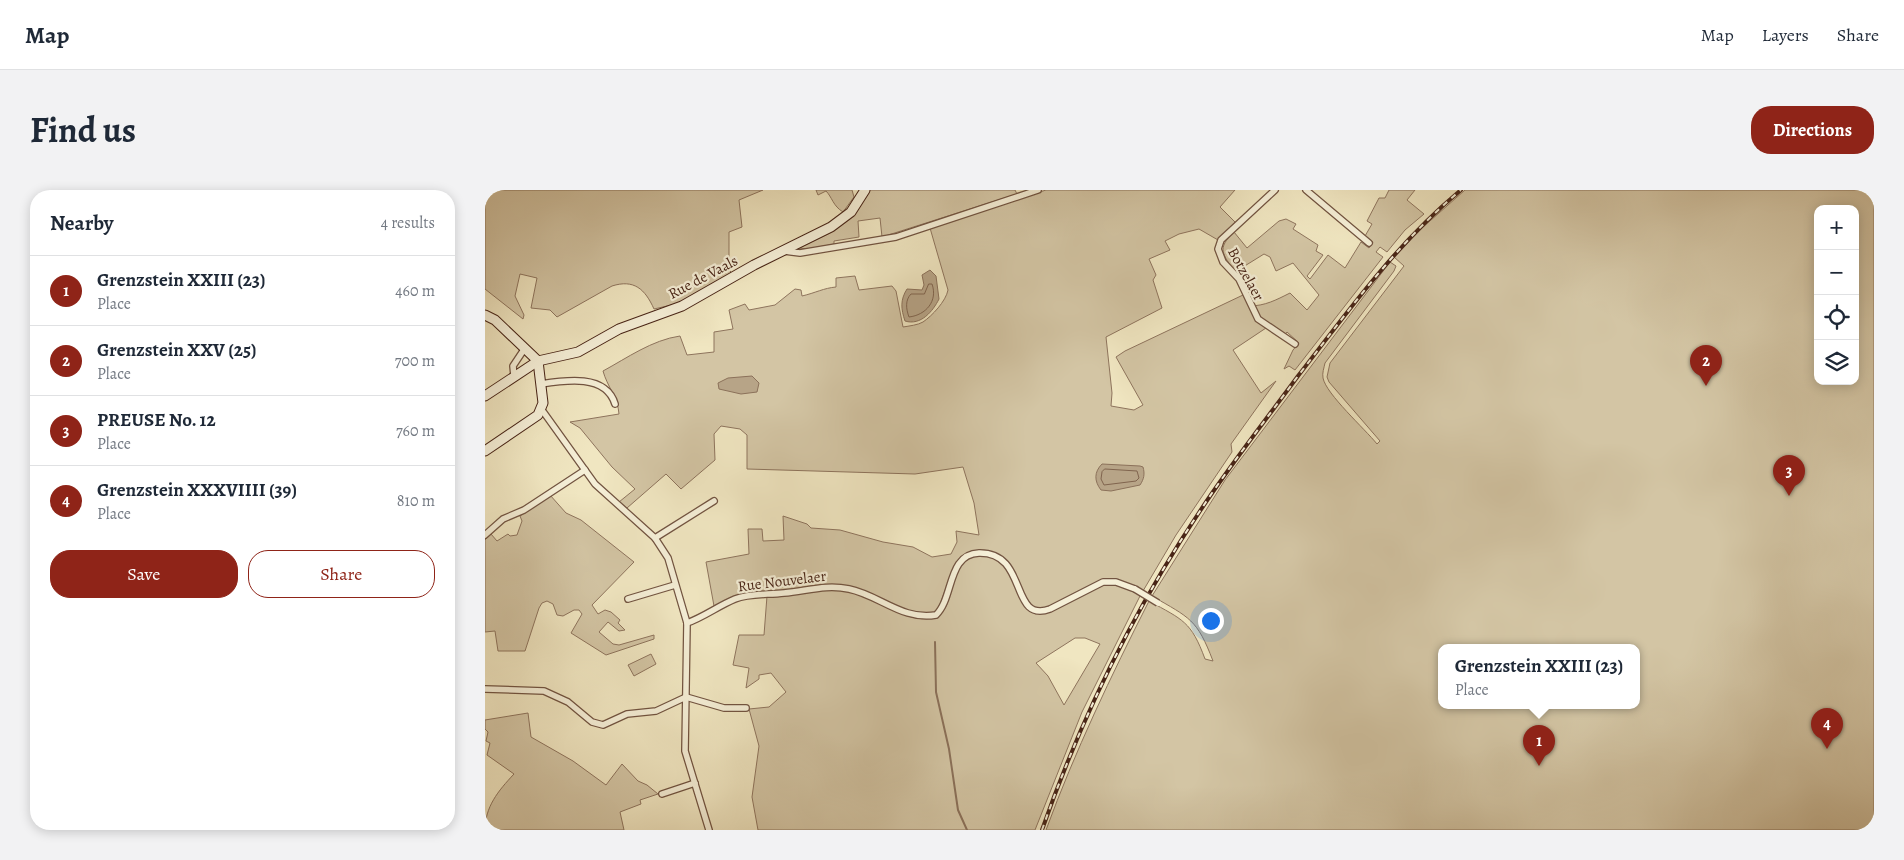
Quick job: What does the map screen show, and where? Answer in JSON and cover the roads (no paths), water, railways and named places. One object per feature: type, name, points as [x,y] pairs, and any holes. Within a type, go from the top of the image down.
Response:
[{"type":"main road","name":"Rue de Vaals","points":[[485,396],[538,362],[578,352],[619,329],[682,306],[782,251],[840,222],[858,204],[865,190]]},
{"type":"main road","points":[[485,315],[495,320],[538,362],[542,410],[485,451]]},
{"type":"street","points":[[782,251],[800,253],[896,237],[1038,190]]},
{"type":"street","name":"Botzelaer","points":[[1275,190],[1221,240],[1218,252],[1223,262],[1239,279],[1258,319],[1295,344]]},
{"type":"street","points":[[1306,190],[1369,243]]},
{"type":"street","points":[[514,376],[513,366],[525,348]]},
{"type":"street","points":[[541,384],[565,380],[597,384],[610,392],[615,404]]},
{"type":"street","points":[[542,410],[585,470],[606,495],[655,538],[668,558],[687,623],[685,751],[709,830]]},
{"type":"street","points":[[485,535],[503,519],[524,510],[585,470]]},
{"type":"street","points":[[655,538],[714,501]]},
{"type":"street","name":"Rue Nouvelaer","points":[[687,623],[737,598],[786,593],[817,587],[850,589],[894,609],[925,616],[936,615],[947,599],[957,567],[967,556],[976,553],[990,553],[1003,559],[1026,605],[1033,611],[1043,612],[1103,582],[1116,582],[1135,589],[1158,603]]},
{"type":"street","points":[[628,599],[675,585]]},
{"type":"street","points":[[485,689],[543,691],[568,702],[592,722],[603,725],[627,714],[656,711],[686,697],[724,708],[746,708]]},
{"type":"street","points":[[662,794],[695,783]]},
{"type":"water","points":[[930,270],[936,276],[939,299],[926,316],[916,321],[905,321],[902,305],[903,297],[907,289],[922,290],[924,285],[922,275]]},
{"type":"water","points":[[752,376],[759,383],[757,392],[741,394],[719,389],[718,383],[728,378]]},
{"type":"water","points":[[1102,464],[1143,467],[1142,481],[1140,485],[1111,491],[1101,490],[1096,477],[1097,470]]},
{"type":"waterway","points":[[935,642],[936,692],[949,749],[958,810],[967,830]]},
{"type":"railway","points":[[1042,830],[1074,747],[1131,626],[1211,494],[1355,302],[1394,255],[1437,211],[1461,190]]},
{"type":"place","name":"Grenzstein XXV (25)","points":[[1706,386]]},
{"type":"place","name":"PREUSE No. 12","points":[[1789,496]]},
{"type":"place","name":"Grenzstein XXXVIIII (39)","points":[[1827,749]]},
{"type":"place","name":"Grenzstein XXIII (23)","points":[[1539,766]]}]
